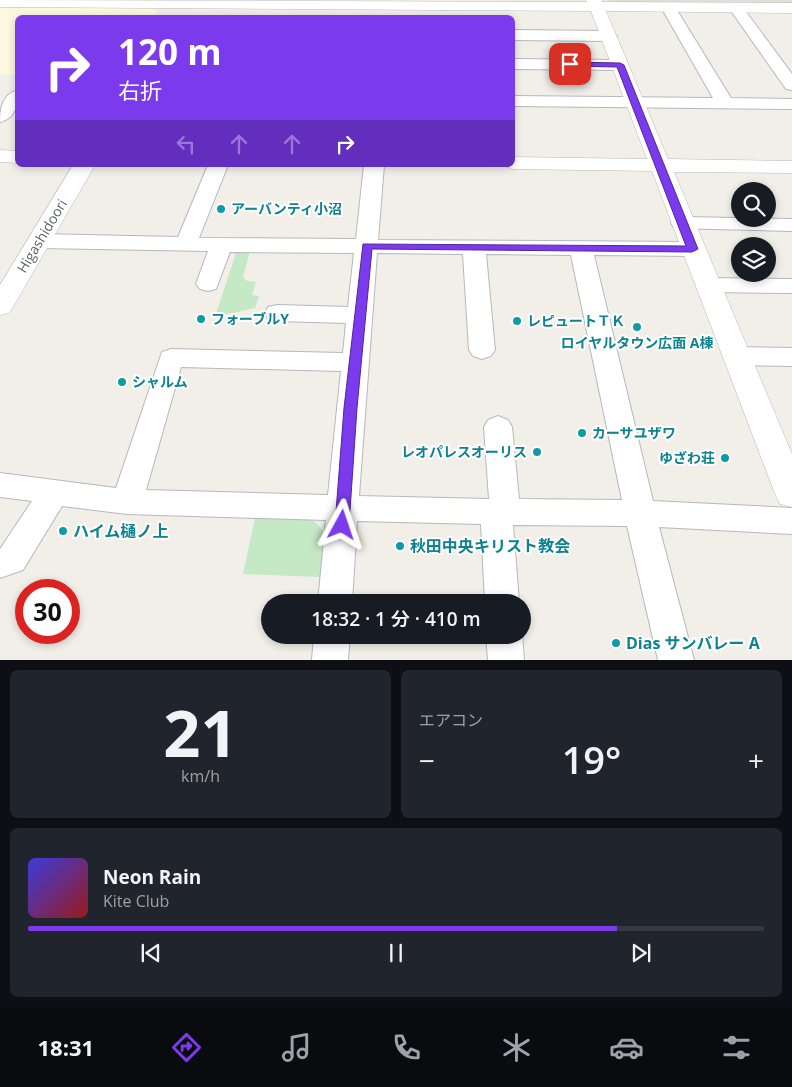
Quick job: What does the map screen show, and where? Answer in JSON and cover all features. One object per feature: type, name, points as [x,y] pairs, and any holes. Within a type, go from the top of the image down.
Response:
[{"type":"street","points":[[174,15],[181,1]]},
{"type":"street","points":[[0,2],[595,3],[668,7],[792,8]]},
{"type":"street","points":[[595,3],[692,249],[737,356],[783,450],[792,494]]},
{"type":"street","points":[[668,7],[725,103]]},
{"type":"street","points":[[736,8],[792,85]]},
{"type":"street","points":[[515,35],[609,36]]},
{"type":"street","points":[[515,64],[620,65]]},
{"type":"street","points":[[0,94],[15,95]]},
{"type":"street","points":[[0,117],[15,99]]},
{"type":"street","points":[[515,101],[792,104]]},
{"type":"street","points":[[0,156],[15,157]]},
{"type":"street","points":[[515,163],[792,167]]},
{"type":"street","name":"Higashidoori","points":[[0,307],[83,167]]},
{"type":"street","points":[[186,244],[217,167]]},
{"type":"street","points":[[336,594],[374,167]]},
{"type":"street","points":[[682,223],[792,224]]},
{"type":"street","points":[[39,241],[221,245],[692,249]]},
{"type":"street","points":[[208,284],[221,245]]},
{"type":"street","points":[[474,247],[482,350]]},
{"type":"street","points":[[581,248],[640,513],[676,660]]},
{"type":"street","points":[[708,285],[792,286]]},
{"type":"street","points":[[277,313],[360,315]]},
{"type":"street","points":[[737,356],[792,357]]},
{"type":"street","points":[[127,502],[171,358],[356,362]]},
{"type":"street","points":[[498,427],[502,594]]},
{"type":"street","points":[[0,485],[53,494],[127,502],[500,512],[640,513],[792,520]]},
{"type":"street","points":[[0,564],[11,560],[53,494]]},
{"type":"street","points":[[330,660],[331,644]]},
{"type":"street","points":[[505,644],[506,660]]},
{"type":"shaded area","points":[[607,0],[792,0],[792,6],[615,5]]},
{"type":"shaded area","points":[[0,4],[147,6],[157,11],[155,15],[15,15],[15,75],[0,74]]},
{"type":"green space","points":[[238,247],[251,248],[243,277],[247,281],[256,282],[252,295],[259,296],[255,308],[215,317]]},
{"type":"green space","points":[[255,518],[313,520],[326,534],[321,577],[243,574]]},
{"type":"place","name":"アーバンティ小沼","points":[[221,209]]},
{"type":"place","name":"フォーブルY","points":[[201,319]]},
{"type":"place","name":"レピュートＴＫ","points":[[517,321]]},
{"type":"place","name":"ロイヤルタウン広面 A棟","points":[[637,327]]},
{"type":"place","name":"シャルム","points":[[122,382]]},
{"type":"place","name":"カーサユザワ","points":[[582,433]]},
{"type":"place","name":"レオパレスオーリス","points":[[537,452]]},
{"type":"place","name":"ゆざわ荘","points":[[725,458]]},
{"type":"place","name":"ハイム樋ノ上","points":[[63,531]]},
{"type":"place","name":"秋田中央キリスト教会","points":[[400,546]]},
{"type":"place","name":"Dias サンバレー A","points":[[616,643]]},
{"type":"route","points":[[342,525],[350,408],[367,246],[692,249],[620,65],[570,64]]}]
